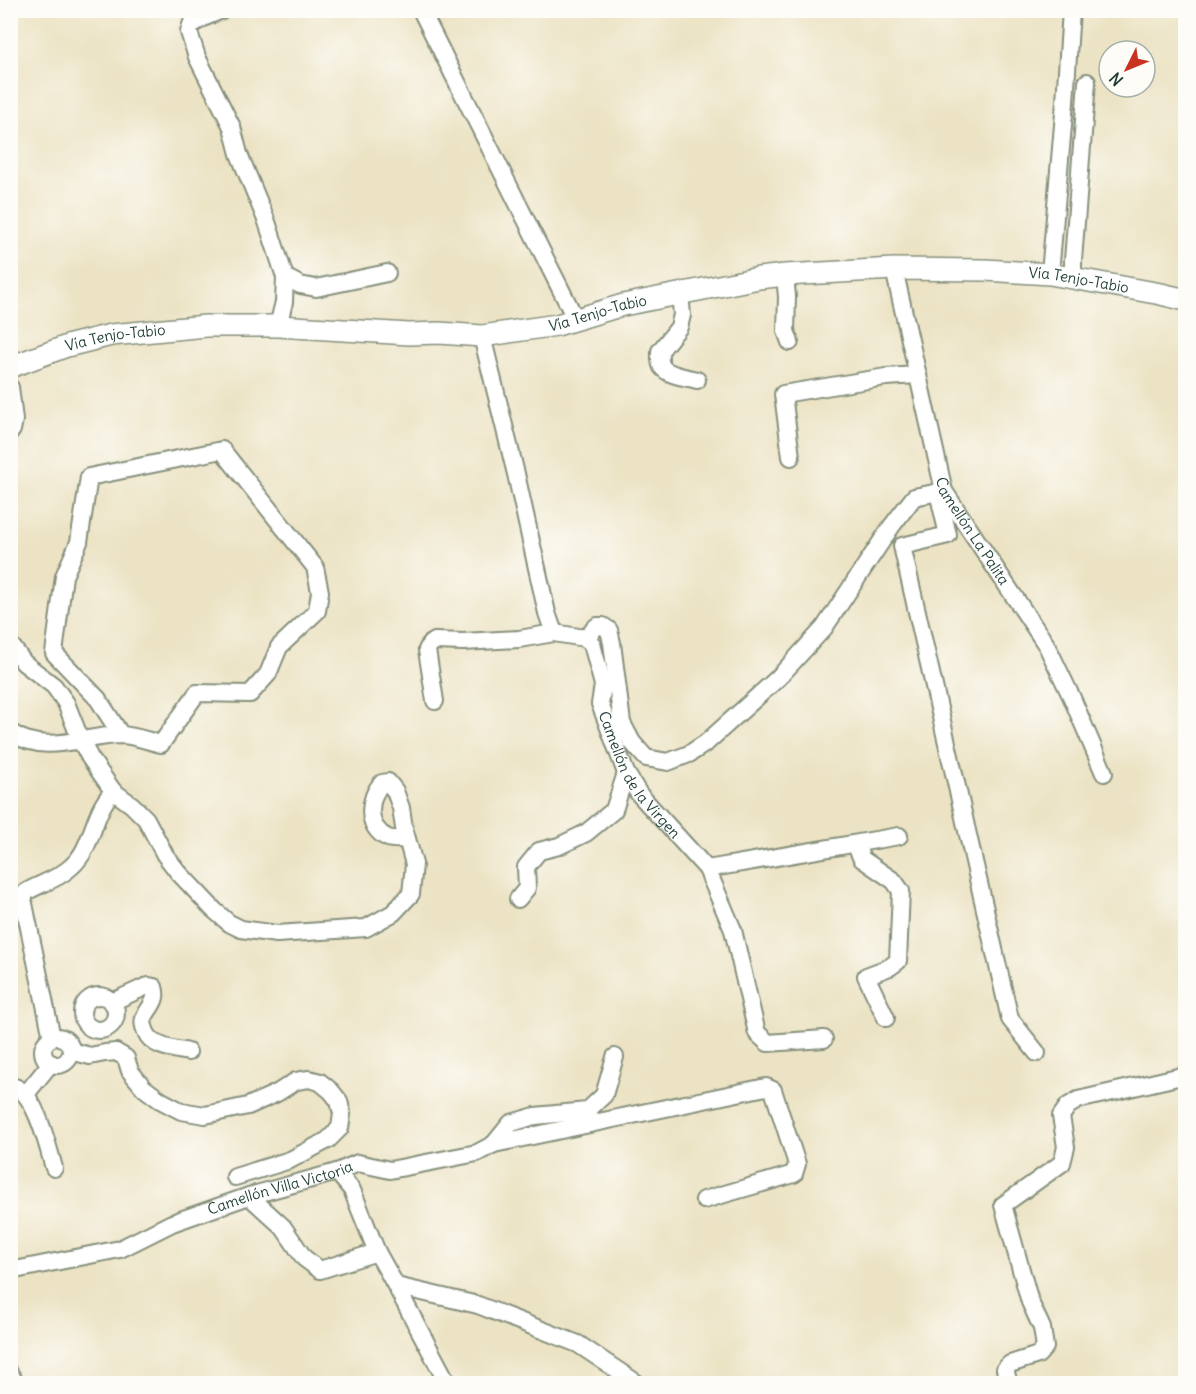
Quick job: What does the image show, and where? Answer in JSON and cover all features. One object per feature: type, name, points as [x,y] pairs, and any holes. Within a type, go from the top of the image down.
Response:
[{"type":"main road","name":"Vía Tenjo-Tabio","points":[[10,367],[67,346],[111,335],[206,326],[278,326],[482,336],[557,325],[622,305],[785,275],[894,269],[985,270],[1050,274],[1185,300]]},
{"type":"street","points":[[222,10],[191,25],[189,32],[197,57],[232,127],[239,154],[267,222],[285,278],[284,302],[278,326]]},
{"type":"street","points":[[421,10],[576,320]]},
{"type":"street","points":[[1050,274],[1071,10]]},
{"type":"street","points":[[1073,278],[1088,82]]},
{"type":"street","name":"Camellón La Palita","points":[[894,269],[941,492],[1047,646],[1104,773]]},
{"type":"street","points":[[285,278],[300,285],[316,288],[387,273]]},
{"type":"street","points":[[785,275],[786,331],[790,342]]},
{"type":"street","points":[[680,293],[682,315],[679,327],[660,351],[660,360],[663,368],[674,374],[697,380]]},
{"type":"street","points":[[482,336],[547,613],[554,633]]},
{"type":"street","points":[[791,457],[783,394],[886,377],[918,375]]},
{"type":"street","points":[[10,387],[14,420],[12,430]]},
{"type":"street","points":[[10,732],[23,740],[41,745],[121,735],[161,744],[197,693],[250,694],[268,674],[279,647],[317,612],[320,592],[315,567],[222,450],[89,477],[79,542],[64,576],[54,653],[98,699],[121,735]]},
{"type":"street","points":[[435,701],[427,650],[435,641],[519,639],[554,633],[585,638],[597,626],[603,626],[609,630],[612,643],[622,723],[632,742],[646,758],[668,762],[689,754],[706,743],[778,678],[824,628],[891,526],[914,498],[941,492],[948,535],[902,546],[1010,1019],[1037,1053]]},
{"type":"street","name":"Camellón de la Virgen","points":[[585,638],[592,645],[603,685],[600,704],[626,773],[639,794],[707,869],[733,930],[757,1033],[768,1043],[824,1039]]},
{"type":"street","points":[[10,645],[24,663],[54,686],[66,703],[90,758],[113,791],[146,819],[165,855],[194,889],[229,923],[241,929],[277,934],[366,928],[393,913],[411,894],[414,864],[407,839]]},
{"type":"street","points":[[518,898],[527,888],[526,867],[539,851],[560,846],[586,833],[614,810],[626,773]]},
{"type":"street","points":[[113,791],[102,807],[80,857],[59,876],[26,892],[23,898],[62,1042],[70,1056],[62,1064],[57,1065],[44,1056],[43,1050],[47,1040],[62,1042],[90,1056],[116,1052],[126,1058],[130,1071],[144,1088],[160,1100],[181,1111],[205,1115],[248,1106],[277,1093],[296,1081],[309,1079],[320,1082],[331,1091],[339,1101],[342,1114],[340,1128],[328,1140],[291,1160],[235,1177]]},
{"type":"street","points":[[707,869],[899,836]]},
{"type":"street","points":[[855,844],[862,859],[894,881],[901,891],[898,961],[890,967],[866,976],[886,1018]]},
{"type":"street","points":[[112,1002],[145,987],[154,987],[156,994],[154,1003],[142,1023],[148,1037],[154,1043],[188,1052]]},
{"type":"street","points":[[102,996],[112,1002],[115,1008],[114,1019],[107,1028],[90,1027],[83,1018],[83,1007],[91,998],[102,996]]},
{"type":"street","points":[[62,1042],[73,1025],[83,1018]]},
{"type":"street","name":"Camellón Villa Victoria","points":[[10,1271],[120,1249],[172,1223],[249,1196],[337,1172],[358,1163],[390,1170],[477,1153],[494,1144],[511,1123],[535,1116],[587,1111],[604,1095],[615,1057]]},
{"type":"street","points":[[26,1094],[51,1063]]},
{"type":"street","points":[[1010,1383],[1005,1369],[1010,1364],[1038,1355],[1045,1347],[1042,1328],[1030,1302],[1003,1205],[1062,1163],[1066,1148],[1061,1116],[1068,1106],[1078,1101],[1185,1075]]},
{"type":"street","points":[[10,1086],[16,1086],[26,1094],[40,1121],[54,1168]]},
{"type":"street","points":[[494,1144],[766,1087],[773,1090],[797,1164],[794,1174],[704,1200]]},
{"type":"street","points":[[337,1172],[352,1190],[377,1252],[448,1383]]},
{"type":"street","points":[[249,1196],[283,1227],[304,1258],[320,1270],[377,1252]]},
{"type":"street","points":[[396,1286],[478,1305],[578,1344],[638,1383]]},
{"type":"street","points":[[10,1374],[16,1383]]}]
